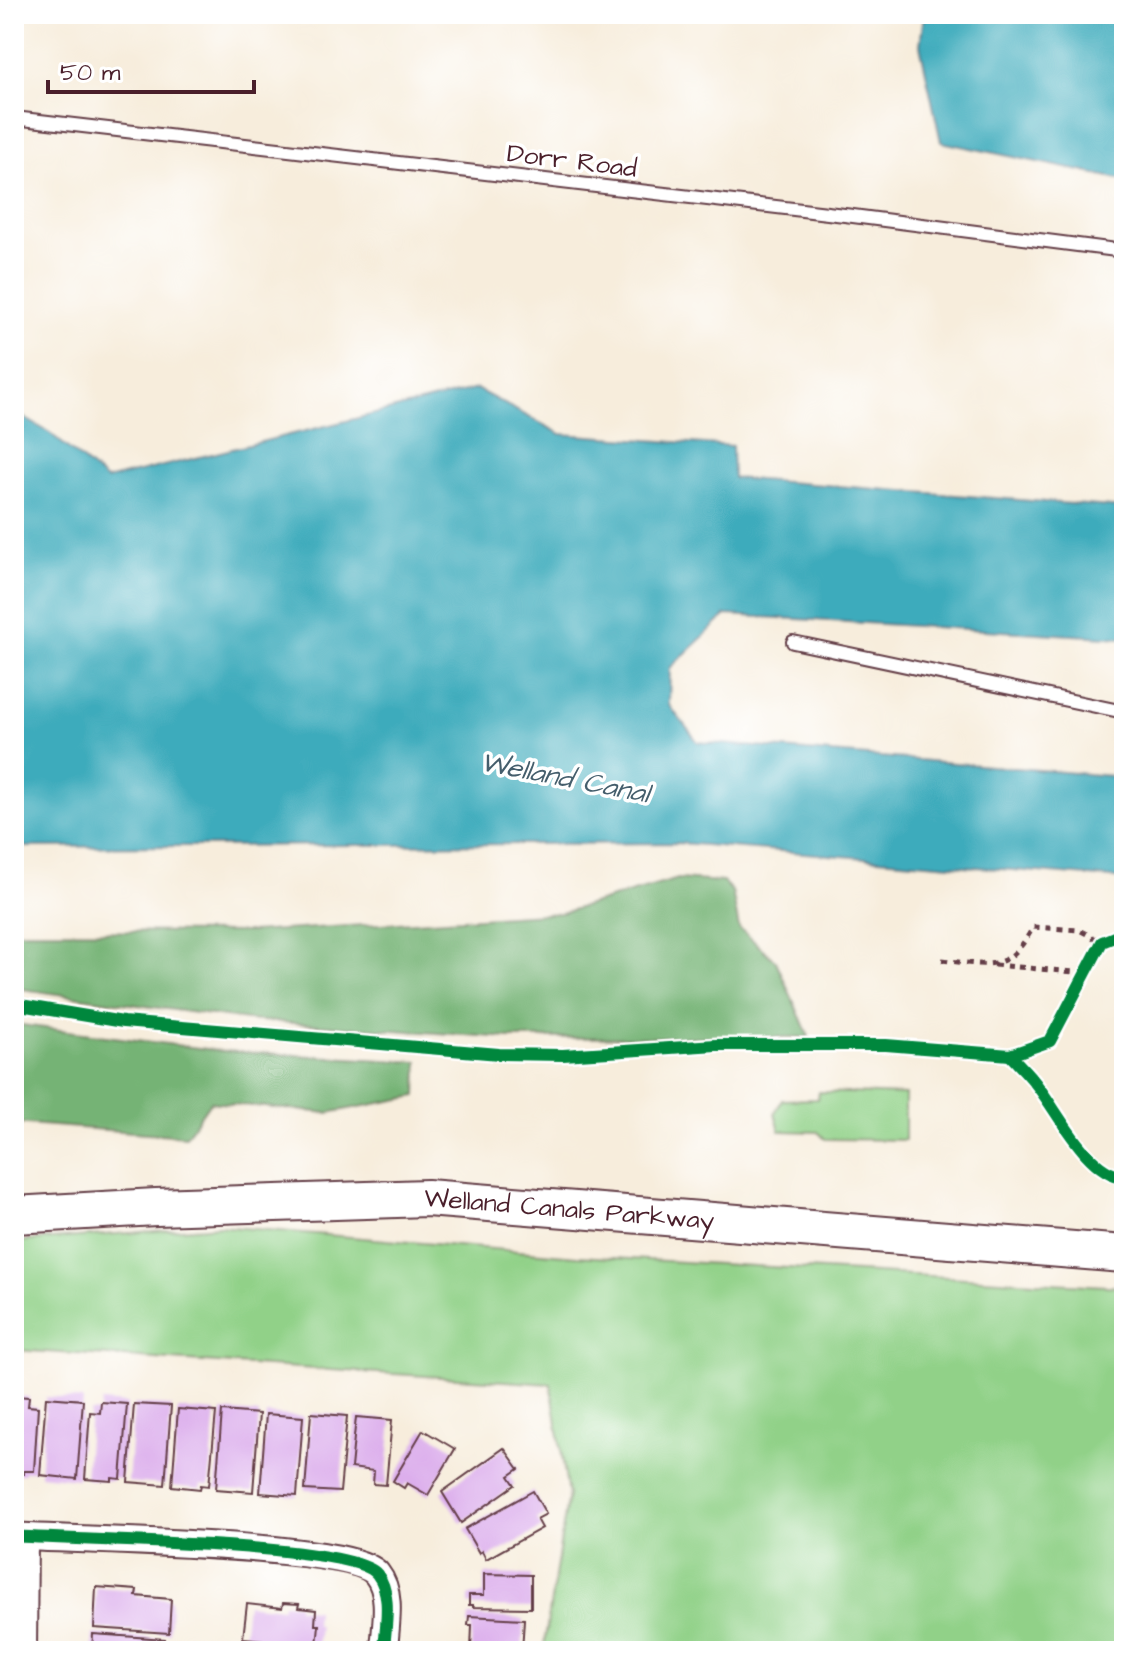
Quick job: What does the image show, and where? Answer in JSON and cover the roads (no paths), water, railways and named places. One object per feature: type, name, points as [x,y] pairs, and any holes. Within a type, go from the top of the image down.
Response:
[{"type":"main road","name":"Welland Canals Parkway","points":[[14,1215],[427,1198],[1124,1254]]},
{"type":"street","points":[[23,1651],[19,1536],[282,1551],[359,1562],[376,1571],[386,1590],[384,1651]]},
{"type":"lane","name":"Dorr Road","points":[[14,118],[853,216],[1124,251]]},
{"type":"lane","points":[[793,642],[1124,712]]},
{"type":"water","points":[[924,14],[1124,14],[1124,180],[941,142],[920,45]]},
{"type":"water","name":"Welland Canal","points":[[476,389],[561,434],[732,446],[733,478],[1124,508],[1124,638],[726,615],[670,668],[669,705],[698,742],[1124,777],[1124,879],[680,843],[14,847],[14,412],[50,433],[106,480]]}]
